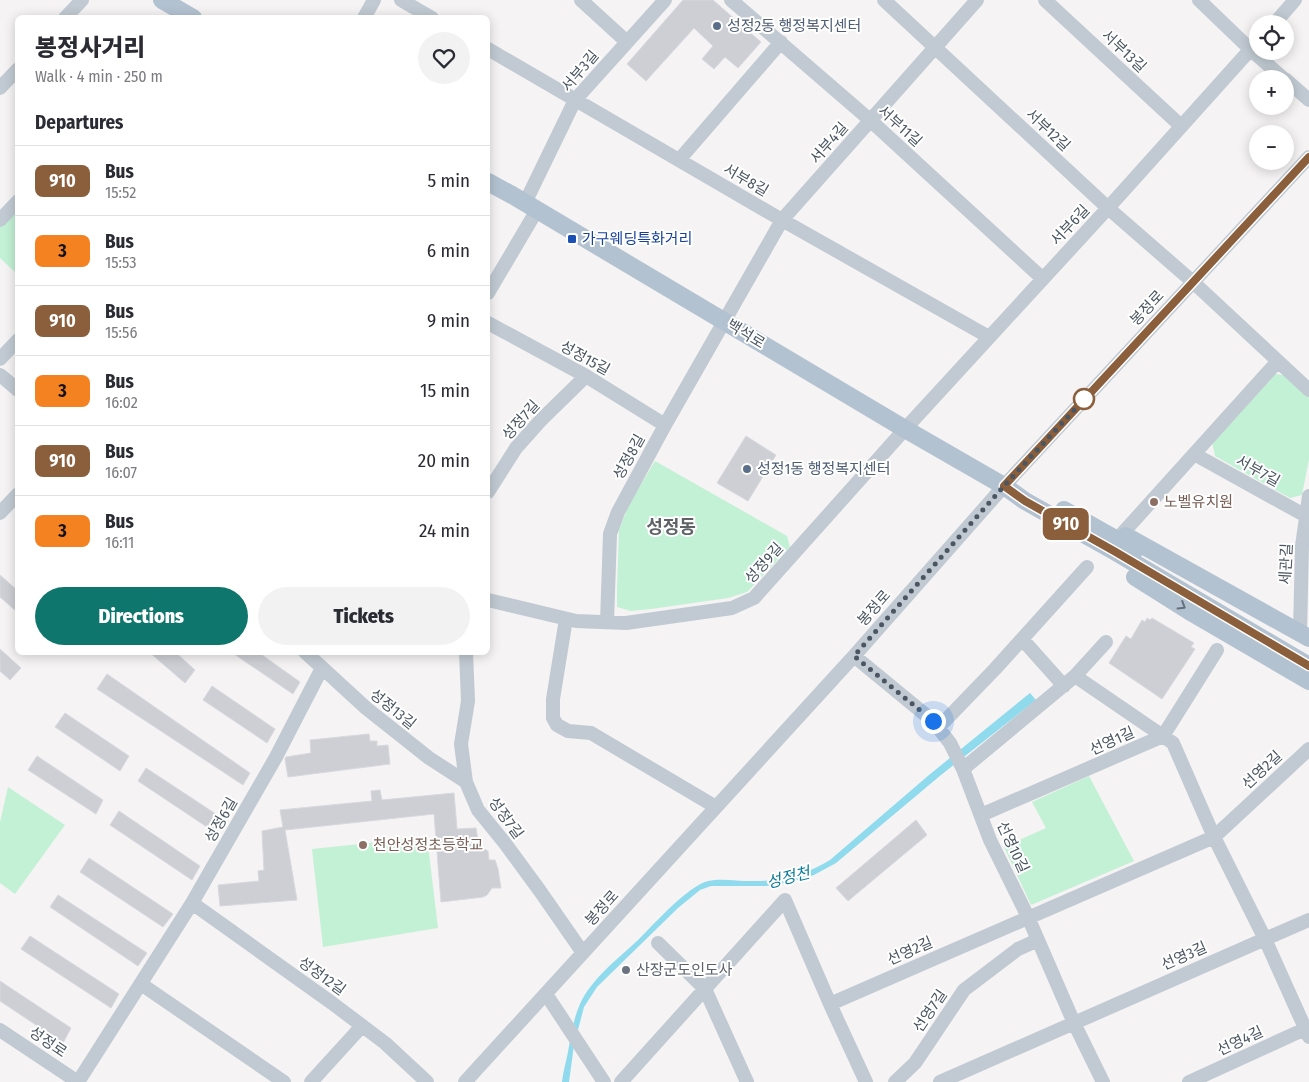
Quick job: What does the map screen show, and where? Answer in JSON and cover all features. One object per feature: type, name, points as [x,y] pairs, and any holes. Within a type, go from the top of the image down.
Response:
[{"type":"main road","points":[[162,0],[188,15]]},
{"type":"main road","name":"백석로","points":[[490,183],[1004,486],[1025,501],[1112,539],[1309,652]]},
{"type":"main road","points":[[1304,636],[1128,536],[1112,539],[1111,559],[1123,570],[1309,681]]},
{"type":"main road","name":"백석로","points":[[1112,539],[1309,666]]},
{"type":"street","points":[[68,15],[82,0]]},
{"type":"street","points":[[366,15],[374,0]]},
{"type":"street","points":[[401,0],[427,15]]},
{"type":"street","points":[[581,0],[627,42]]},
{"type":"street","name":"서부3길","points":[[490,289],[531,206],[575,100],[665,0]]},
{"type":"street","name":"서부11길","points":[[731,0],[870,120],[1043,278]]},
{"type":"street","name":"서부12길","points":[[884,0],[1108,208],[1193,282],[1309,390]]},
{"type":"street","name":"서부4길","points":[[725,321],[782,220],[977,0]]},
{"type":"street","name":"서부13길","points":[[1045,0],[1181,126]]},
{"type":"street","points":[[1199,0],[1249,41]]},
{"type":"street","points":[[1282,15],[1295,0]]},
{"type":"street","points":[[679,160],[781,42]]},
{"type":"street","name":"서부8길","points":[[490,51],[989,337]]},
{"type":"street","name":"서부6길","points":[[905,429],[1108,208],[1249,51]]},
{"type":"street","points":[[1268,60],[1277,70]]},
{"type":"street","points":[[0,88],[15,76]]},
{"type":"street","points":[[1294,87],[1309,100]]},
{"type":"street","name":"봉정로","points":[[466,1082],[854,656],[1004,486],[1309,157]]},
{"type":"street","points":[[0,220],[15,204]]},
{"type":"street","name":"성정8길","points":[[607,622],[610,534],[618,512],[665,425],[725,321]]},
{"type":"street","name":"성정15길","points":[[490,324],[586,376],[665,425]]},
{"type":"street","points":[[0,359],[15,343]]},
{"type":"street","points":[[1112,539],[1194,454],[1278,361]]},
{"type":"street","points":[[0,374],[15,387]]},
{"type":"street","name":"성정7길","points":[[490,489],[516,448],[540,421],[586,376]]},
{"type":"street","name":"성정9길","points":[[490,600],[576,621],[626,623],[732,608],[754,598],[905,429]]},
{"type":"street","name":"서부7길","points":[[1194,454],[1306,516]]},
{"type":"street","name":"세관길","points":[[1304,636],[1302,546],[1309,496]]},
{"type":"street","points":[[0,514],[15,497]]},
{"type":"street","points":[[938,728],[1087,567]]},
{"type":"street","points":[[566,618],[553,699],[553,718],[557,725],[568,732],[591,733],[716,807]]},
{"type":"street","points":[[1022,639],[1064,686]]},
{"type":"street","points":[[963,769],[1076,676],[1106,642]]},
{"type":"street","points":[[1163,736],[1217,650]]},
{"type":"street","name":"성정13길","points":[[308,655],[387,725],[429,758],[466,782]]},
{"type":"street","name":"성정7길","points":[[466,655],[468,701],[461,744],[466,782],[478,810],[540,891],[583,953]]},
{"type":"street","name":"선영10길","points":[[854,656],[933,721],[950,743],[963,769],[990,840],[1028,917],[1074,1023],[1103,1082]]},
{"type":"street","name":"성정6길","points":[[78,1082],[192,903],[276,757],[322,668]]},
{"type":"street","points":[[1076,676],[1173,743],[1214,837],[1265,938],[1307,1033]]},
{"type":"street","name":"선영1길","points":[[980,816],[1163,736]]},
{"type":"street","name":"선영2길","points":[[830,1004],[1214,837],[1309,749]]},
{"type":"street","points":[[621,1082],[785,900],[866,1082]]},
{"type":"street","name":"성정12길","points":[[192,903],[385,1043],[427,1082]]},
{"type":"street","name":"선영3길","points":[[940,1082],[1309,920]]},
{"type":"street","name":"선영7길","points":[[895,1082],[915,1063],[964,990],[1018,949],[1038,940]]},
{"type":"street","points":[[658,943],[705,989],[747,1082]]},
{"type":"street","points":[[140,984],[284,1082]]},
{"type":"street","points":[[546,994],[604,1082]]},
{"type":"street","points":[[311,1082],[362,1026]]},
{"type":"street","name":"성정로","points":[[0,1030],[78,1082]]},
{"type":"street","name":"선영4길","points":[[1189,1082],[1307,1033]]},
{"type":"green space","points":[[15,209],[15,272],[0,258],[0,226]]},
{"type":"green space","points":[[1275,374],[1284,375],[1309,396],[1309,459],[1302,495],[1290,498],[1215,456],[1212,442]]},
{"type":"green space","points":[[655,461],[787,536],[790,547],[747,592],[728,598],[651,609],[631,611],[617,607],[619,530],[629,504]]},
{"type":"green space","points":[[1089,776],[1134,861],[1031,905],[1004,847],[1046,828],[1032,802]]},
{"type":"green space","points":[[8,787],[65,825],[15,894],[0,883],[0,822]]},
{"type":"green space","points":[[427,837],[438,928],[323,947],[312,849]]},
{"type":"water","points":[[1030,693],[1036,700],[941,775],[836,863],[814,875],[787,883],[767,886],[711,886],[700,890],[678,908],[597,987],[584,1007],[574,1045],[569,1082],[562,1082],[574,1022],[585,995],[606,969],[681,898],[700,884],[708,881],[782,879],[802,874],[830,860],[929,775]]},
{"type":"building","name":"성정2동 행정복지센터","points":[[683,0],[713,0],[761,42],[738,68],[725,57],[714,69],[702,59],[713,46],[694,28],[646,81],[627,64]]},
{"type":"building","name":"성정1동 행정복지센터","points":[[746,436],[776,455],[748,501],[717,483]]},
{"type":"building","points":[[0,575],[15,588],[15,610],[0,597]]},
{"type":"building","points":[[1147,618],[1150,620],[1152,618],[1194,643],[1191,647],[1195,649],[1162,699],[1109,663],[1126,636],[1131,639],[1142,620],[1145,622]]},
{"type":"building","points":[[0,649],[21,668],[10,680],[0,671]]},
{"type":"building","points":[[152,655],[178,655],[195,670],[185,683]]},
{"type":"building","points":[[235,655],[262,655],[300,682],[293,694]]},
{"type":"building","points":[[107,674],[250,773],[243,785],[97,689]]},
{"type":"building","points":[[212,686],[275,729],[267,743],[203,700]]},
{"type":"building","points":[[65,713],[129,756],[120,771],[55,727]]},
{"type":"building","points":[[369,734],[370,741],[377,741],[377,746],[388,745],[390,764],[288,777],[286,757],[311,753],[310,740]]},
{"type":"building","points":[[37,756],[103,800],[96,814],[28,770]]},
{"type":"building","points":[[146,768],[225,820],[216,833],[138,781]]},
{"type":"building","points":[[380,790],[382,800],[454,793],[457,829],[476,828],[479,846],[488,851],[489,860],[495,860],[501,888],[492,888],[483,897],[441,902],[434,814],[285,830],[297,900],[220,906],[218,885],[259,881],[258,871],[264,870],[262,831],[283,827],[280,810],[372,801],[371,791]]},
{"type":"building","points":[[119,811],[200,866],[192,880],[110,825]]},
{"type":"building","points":[[916,820],[927,835],[848,901],[836,888]]},
{"type":"building","points":[[89,858],[173,914],[163,927],[80,872]]},
{"type":"building","points":[[58,895],[147,953],[138,966],[50,907]]},
{"type":"building","points":[[30,936],[119,994],[111,1008],[21,949]]},
{"type":"building","points":[[0,981],[71,1028],[63,1043],[0,1001]]},
{"type":"bus line","name":"910","points":[[1309,157],[1004,486],[1025,501],[1309,666]]},
{"type":"place","name":"성정2동 행정복지센터","points":[[717,26]]},
{"type":"place","name":"가구웨딩특화거리","points":[[572,239]]},
{"type":"place","name":"성정1동 행정복지센터","points":[[747,469]]},
{"type":"place","name":"노벨유치원","points":[[1154,502]]},
{"type":"place","name":"천안성정초등학교","points":[[363,845]]},
{"type":"place","name":"산장군도인도사","points":[[626,970]]},
{"type":"district","name":"성정동","points":[[671,527]]},
{"type":"route","points":[[933,721],[854,656],[1004,486],[1088,395],[1084,399]]},
{"type":"water label","name":"성정천","points":[[788,877]]}]
